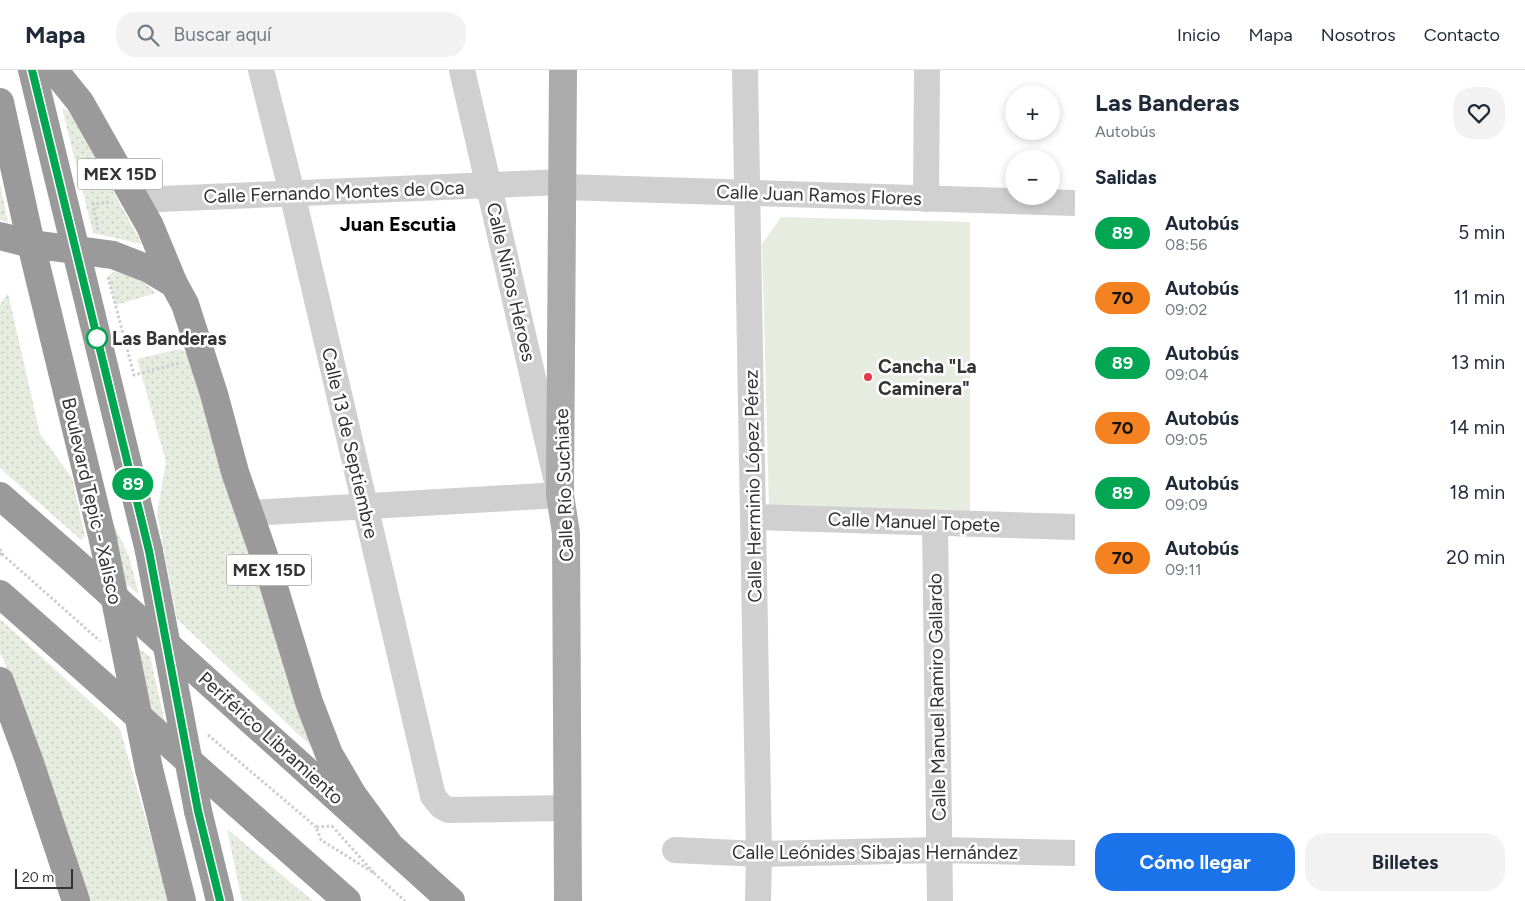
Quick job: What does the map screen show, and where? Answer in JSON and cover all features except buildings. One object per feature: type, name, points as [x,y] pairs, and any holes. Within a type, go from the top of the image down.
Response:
[{"type":"highway","points":[[32,70],[149,551],[198,811],[220,901]]},
{"type":"highway","name":"MEX 15D","points":[[54,70],[80,102],[150,226],[174,284],[185,304],[235,472],[272,581],[309,702],[329,754],[353,795],[388,842]]},
{"type":"highway","name":"Boulevard Tepic - Xalisco","points":[[0,102],[31,244],[103,540],[148,769],[182,901]]},
{"type":"highway","points":[[0,236],[31,244],[113,255],[149,269],[174,284]]},
{"type":"highway","name":"Periférico Libramiento","points":[[0,496],[388,842],[451,901]]},
{"type":"highway","points":[[0,594],[347,901]]},
{"type":"highway","points":[[0,681],[29,760],[76,901]]},
{"type":"main road","name":"Calle Río Suchiate","points":[[563,70],[560,494],[566,533],[568,901]]},
{"type":"street","name":"Calle 13 de Septiembre","points":[[261,70],[292,193],[433,796],[440,806],[448,810],[567,808]]},
{"type":"street","name":"Calle Niños Héroes","points":[[462,70],[560,494]]},
{"type":"street","name":"Calle Herminio López Pérez","points":[[745,70],[754,517],[758,901]]},
{"type":"street","points":[[926,199],[927,70]]},
{"type":"street","name":"Calle Fernando Montes de Oca","points":[[135,200],[489,185],[563,184]]},
{"type":"street","name":"Calle Juan Ramos Flores","points":[[563,184],[746,193],[1075,203]]},
{"type":"street","points":[[250,513],[560,494]]},
{"type":"street","name":"Calle Manuel Topete","points":[[754,517],[1075,527]]},
{"type":"street","name":"Calle Manuel Ramiro Gallardo","points":[[935,523],[940,901]]},
{"type":"street","name":"Calle Leónides Sibajas Hernández","points":[[675,850],[759,854],[939,850],[1075,853]]},
{"type":"path","points":[[98,230],[93,204],[135,200]]},
{"type":"path","points":[[0,549],[2,554],[0,554]]},
{"type":"path","points":[[374,872],[321,840],[316,827],[332,826],[374,872],[405,901]]},
{"type":"shaded area","points":[[62,108],[70,112],[142,244],[93,233]]},
{"type":"shaded area","points":[[0,184],[8,222],[0,220]]},
{"type":"shaded area","name":"Cancha \"La Caminera\"","points":[[781,217],[970,222],[970,511],[769,509],[762,244]]},
{"type":"shaded area","points":[[114,272],[120,272],[137,278],[156,293],[116,305],[108,277]]},
{"type":"shaded area","points":[[8,293],[40,434],[72,478],[85,536],[81,540],[0,468],[0,305]]},
{"type":"shaded area","points":[[179,349],[188,353],[316,751],[177,619],[157,513],[166,462],[137,359]]},
{"type":"shaded area","points":[[113,523],[129,556],[139,595],[123,581]]},
{"type":"shaded area","points":[[0,619],[120,729],[169,901],[87,901],[11,678],[0,652]]},
{"type":"shaded area","points":[[136,647],[150,656],[165,723],[150,711]]},
{"type":"shaded area","points":[[227,829],[313,901],[242,901]]},
{"type":"bus line","name":"89","points":[[32,70],[149,551],[198,811],[220,901]]},
{"type":"place","name":"Las Banderas","points":[[97,338]]},
{"type":"place","name":"Cancha \"La Caminera\"","points":[[868,377]]},
{"type":"district","name":"Juan Escutia","points":[[398,224]]}]
